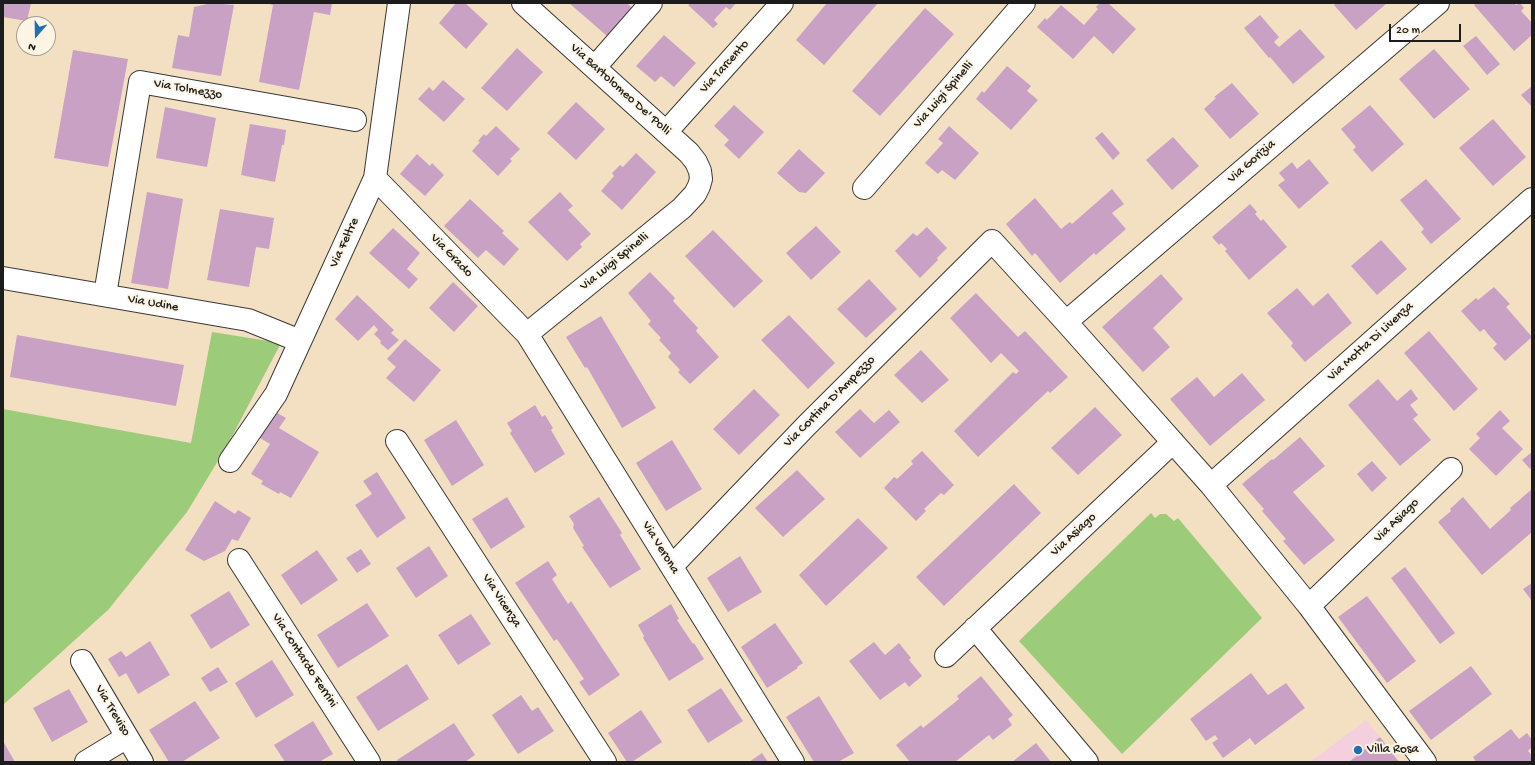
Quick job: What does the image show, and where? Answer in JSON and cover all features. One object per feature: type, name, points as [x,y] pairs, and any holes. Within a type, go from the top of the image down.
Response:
[{"type":"street","name":"Via Feltre","points":[[230,461],[276,394],[375,178],[399,3]]},
{"type":"street","name":"Via Bartolomeo De' Polli","points":[[523,3],[690,152],[700,171],[699,186]]},
{"type":"street","points":[[595,67],[651,3]]},
{"type":"street","name":"Via Tarcento","points":[[667,132],[782,3]]},
{"type":"street","name":"Via Gorizia","points":[[1066,322],[1438,3]]},
{"type":"street","name":"Via Luigi Spinelli","points":[[864,188],[1016,6]]},
{"type":"street","name":"Via Tolmezzo","points":[[104,296],[140,82],[355,120]]},
{"type":"street","name":"Via Grado","points":[[375,178],[527,334]]},
{"type":"street","name":"Via Luigi Spinelli","points":[[527,334],[682,208],[690,200],[699,186]]},
{"type":"street","name":"Via Motta Di Livenza","points":[[1211,485],[1532,200]]},
{"type":"street","name":"Via Cortina D'Ampezzo","points":[[672,566],[807,425],[992,241],[1066,322]]},
{"type":"street","name":"Via Udine","points":[[3,278],[248,320],[300,341]]},
{"type":"street","points":[[1066,322],[1211,485],[1309,606],[1425,762]]},
{"type":"street","name":"Via Verona","points":[[527,334],[793,762]]},
{"type":"street","name":"Via Vicenza","points":[[397,441],[605,762]]},
{"type":"street","name":"Via Asiago","points":[[946,656],[1173,442]]},
{"type":"street","name":"Via Asiago","points":[[1309,606],[1451,468]]},
{"type":"street","name":"Via Contardo Ferrini","points":[[239,560],[369,762]]},
{"type":"street","points":[[975,628],[1087,762]]},
{"type":"street","name":"Via Treviso","points":[[82,661],[142,762]]},
{"type":"street","points":[[86,762],[127,737]]},
{"type":"shaded area","name":"Villa Rosa","points":[[1366,720],[1399,762],[1310,762]]},
{"type":"green space","points":[[212,332],[281,343],[227,446],[187,512],[108,610],[3,705],[3,409],[191,443]]},
{"type":"green space","points":[[1151,513],[1155,518],[1160,514],[1166,514],[1174,521],[1178,518],[1262,618],[1122,754],[1019,641]]},
{"type":"building","points":[[3,3],[31,3],[28,16],[16,16],[16,19],[3,17]]},
{"type":"building","points":[[212,3],[234,5],[221,76],[172,68],[178,35],[189,37],[194,7]]},
{"type":"building","points":[[266,3],[332,3],[330,15],[314,12],[299,90],[259,82],[273,5]]},
{"type":"building","points":[[456,3],[465,3],[488,24],[466,49],[439,23]]},
{"type":"building","points":[[569,3],[627,3],[632,8],[607,36]]},
{"type":"building","points":[[691,3],[736,3],[730,10],[726,7],[714,20],[718,24],[713,28],[688,5]]},
{"type":"building","points":[[827,3],[878,3],[824,65],[796,40]]},
{"type":"building","points":[[1100,3],[1108,3],[1136,29],[1113,54],[1094,36],[1073,59],[1037,27],[1045,18],[1047,20],[1061,5],[1084,25],[1098,9],[1096,7]]},
{"type":"building","points":[[1336,3],[1387,3],[1356,30],[1334,5]]},
{"type":"building","points":[[1477,3],[1514,3],[1516,5],[1520,3],[1524,8],[1521,11],[1532,23],[1532,35],[1514,51],[1474,5]]},
{"type":"building","points":[[925,8],[954,34],[880,116],[852,91]]},
{"type":"building","points":[[1260,15],[1279,37],[1274,42],[1279,47],[1300,29],[1325,57],[1293,84],[1244,28]]},
{"type":"building","points":[[664,35],[696,63],[674,87],[661,76],[655,82],[636,66]]},
{"type":"building","points":[[1476,36],[1500,64],[1487,75],[1463,46]]},
{"type":"building","points":[[517,48],[543,72],[507,111],[481,88]]},
{"type":"building","points":[[1434,49],[1470,89],[1434,119],[1399,79]]},
{"type":"building","points":[[73,50],[128,59],[108,167],[54,158]]},
{"type":"building","points":[[1007,66],[1031,86],[1027,91],[1038,100],[1011,130],[976,99],[982,91],[984,93]]},
{"type":"building","points":[[443,80],[465,99],[444,122],[418,99],[429,87],[433,91]]},
{"type":"building","points":[[1232,83],[1259,114],[1230,139],[1204,109],[1216,98],[1214,97]]},
{"type":"building","points":[[1532,86],[1532,107],[1521,95]]},
{"type":"building","points":[[576,102],[605,129],[576,160],[547,133]]},
{"type":"building","points":[[734,105],[764,132],[739,159],[724,145],[729,140],[714,126]]},
{"type":"building","points":[[1370,105],[1404,144],[1372,172],[1353,150],[1356,147],[1341,129]]},
{"type":"building","points":[[165,107],[216,118],[207,167],[156,158]]},
{"type":"building","points":[[1493,119],[1526,157],[1493,186],[1459,148]]},
{"type":"building","points":[[250,124],[286,130],[275,182],[241,175]]},
{"type":"building","points":[[496,126],[520,149],[510,159],[512,161],[498,176],[472,151],[480,142],[478,141],[484,134],[486,136]]},
{"type":"building","points":[[949,126],[979,153],[955,180],[942,170],[938,174],[925,163],[943,143],[938,139]]},
{"type":"building","points":[[1102,132],[1120,153],[1113,160],[1095,138]]},
{"type":"building","points":[[1173,137],[1199,166],[1172,190],[1146,160]]},
{"type":"building","points":[[799,149],[825,173],[806,193],[799,192],[777,173]]},
{"type":"building","points":[[636,153],[656,172],[622,210],[601,191],[614,176],[612,173],[620,165],[623,167]]},
{"type":"building","points":[[417,154],[430,166],[432,163],[444,175],[425,196],[400,174]]},
{"type":"building","points":[[1309,159],[1329,183],[1299,209],[1278,185],[1285,180],[1279,173],[1292,162],[1297,169]]},
{"type":"building","points":[[1426,179],[1461,219],[1431,244],[1421,232],[1424,229],[1400,200]]},
{"type":"building","points":[[1112,189],[1124,204],[1112,213],[1126,229],[1096,255],[1094,253],[1060,283],[1035,253],[1032,256],[1006,224],[1035,198],[1061,229],[1070,222],[1072,224]]},
{"type":"building","points":[[147,192],[183,199],[168,289],[131,283]]},
{"type":"building","points":[[560,192],[573,206],[568,210],[591,234],[580,244],[582,247],[567,261],[528,222]]},
{"type":"building","points":[[470,199],[504,231],[502,233],[519,249],[504,266],[486,250],[478,258],[444,226]]},
{"type":"building","points":[[1250,204],[1257,212],[1255,214],[1261,221],[1263,219],[1287,247],[1249,280],[1225,251],[1227,249],[1221,243],[1219,245],[1212,237]]},
{"type":"building","points":[[220,209],[274,218],[269,249],[256,247],[249,287],[207,280]]},
{"type":"building","points":[[816,226],[841,252],[811,280],[786,253]]},
{"type":"building","points":[[927,227],[947,248],[937,258],[938,260],[920,278],[895,251],[913,233],[917,236]]},
{"type":"building","points":[[393,228],[420,253],[407,269],[418,279],[409,289],[369,253]]},
{"type":"building","points":[[713,230],[763,281],[734,308],[685,256]]},
{"type":"building","points":[[1381,240],[1407,269],[1377,295],[1351,266]]},
{"type":"building","points":[[650,272],[675,298],[673,301],[698,328],[696,331],[719,357],[690,384],[678,372],[680,370],[668,357],[671,353],[659,340],[661,338],[648,324],[651,321],[628,293]]},
{"type":"building","points":[[1161,274],[1183,299],[1153,328],[1170,347],[1143,372],[1102,327]]},
{"type":"building","points":[[869,279],[897,309],[866,338],[837,309]]},
{"type":"building","points":[[453,282],[478,306],[454,332],[429,308]]},
{"type":"building","points":[[1494,287],[1510,304],[1506,307],[1532,337],[1505,361],[1493,348],[1497,344],[1484,329],[1480,332],[1461,311],[1476,298],[1478,300]]},
{"type":"building","points":[[1297,288],[1313,306],[1328,293],[1352,323],[1305,362],[1291,346],[1293,343],[1267,313]]},
{"type":"building","points":[[976,293],[1018,337],[1025,331],[1068,377],[1050,393],[1048,391],[978,457],[954,431],[1013,372],[1016,374],[1019,371],[1001,353],[991,363],[950,318]]},
{"type":"building","points":[[357,295],[394,330],[391,333],[399,340],[388,350],[380,343],[381,341],[374,334],[378,330],[374,325],[358,341],[335,319]]},
{"type":"building","points":[[789,315],[835,363],[808,389],[761,340]]},
{"type":"building","points":[[601,316],[656,408],[622,428],[587,367],[585,368],[566,337]]},
{"type":"building","points":[[1429,331],[1478,389],[1454,411],[1404,353]]},
{"type":"building","points":[[17,335],[184,365],[176,406],[10,377]]},
{"type":"building","points":[[405,339],[441,370],[414,402],[386,378],[396,367],[387,359]]},
{"type":"building","points":[[921,350],[949,380],[922,403],[894,375]]},
{"type":"building","points":[[1242,373],[1265,400],[1210,446],[1170,399],[1197,377],[1214,397]]},
{"type":"building","points":[[1378,379],[1397,401],[1411,389],[1418,399],[1410,405],[1418,415],[1413,419],[1431,440],[1400,466],[1348,405]]},
{"type":"building","points":[[754,389],[780,415],[739,455],[713,429]]},
{"type":"building","points":[[535,405],[542,417],[545,415],[553,428],[551,430],[565,454],[535,473],[510,433],[512,431],[507,423]]},
{"type":"building","points":[[1095,407],[1122,435],[1078,475],[1051,448]]},
{"type":"building","points":[[860,409],[874,423],[889,410],[900,422],[860,458],[835,432]]},
{"type":"building","points":[[272,410],[286,418],[279,428],[319,452],[291,498],[280,492],[279,494],[261,484],[263,481],[251,474],[270,444],[257,436]]},
{"type":"building","points":[[1500,410],[1510,421],[1502,428],[1523,449],[1496,476],[1469,449],[1480,438],[1476,434]]},
{"type":"building","points":[[456,420],[484,465],[452,486],[424,440]]},
{"type":"building","points":[[1300,437],[1325,466],[1293,492],[1335,540],[1304,565],[1283,541],[1286,539],[1262,511],[1264,509],[1242,484]]},
{"type":"building","points":[[672,440],[702,489],[666,511],[636,463]]},
{"type":"building","points":[[922,451],[954,485],[944,495],[941,493],[924,509],[926,511],[916,521],[884,488],[894,477],[897,479],[913,464],[911,461]]},
{"type":"building","points":[[1532,452],[1532,467],[1530,469],[1522,460]]},
{"type":"building","points":[[1372,461],[1387,478],[1372,492],[1357,474]]},
{"type":"building","points":[[797,470],[825,499],[783,537],[755,508]]},
{"type":"building","points":[[377,472],[406,518],[377,538],[355,505],[372,494],[363,481]]},
{"type":"building","points":[[1014,484],[1041,513],[944,606],[916,577]]},
{"type":"building","points":[[1532,489],[1532,532],[1482,575],[1438,522],[1451,511],[1450,509],[1463,497],[1490,529],[1511,510],[1510,508]]},
{"type":"building","points":[[507,497],[525,527],[491,549],[472,519]]},
{"type":"building","points":[[599,497],[622,533],[620,535],[641,569],[610,588],[582,547],[584,546],[573,528],[574,524],[569,516]]},
{"type":"building","points":[[215,501],[235,514],[238,510],[251,518],[238,541],[232,539],[225,551],[204,561],[185,550]]},
{"type":"building","points":[[858,518],[888,548],[826,606],[799,575]]},
{"type":"building","points":[[429,546],[448,576],[416,598],[396,568]]},
{"type":"building","points":[[361,549],[371,564],[357,573],[346,558]]},
{"type":"building","points":[[317,550],[338,580],[301,605],[281,575]]},
{"type":"building","points":[[740,556],[762,592],[728,612],[707,578]]},
{"type":"building","points":[[548,561],[557,575],[552,579],[568,604],[571,601],[620,675],[589,696],[579,682],[584,679],[557,639],[554,641],[515,583]]},
{"type":"building","points":[[1405,567],[1455,633],[1440,644],[1391,578]]},
{"type":"building","points":[[1532,583],[1532,601],[1523,589]]},
{"type":"building","points":[[229,591],[250,625],[211,649],[190,615]]},
{"type":"building","points":[[1367,596],[1416,661],[1387,683],[1338,617]]},
{"type":"building","points":[[367,603],[389,636],[338,668],[317,635]]},
{"type":"building","points":[[671,604],[679,619],[677,620],[704,659],[669,681],[643,638],[644,636],[638,625]]},
{"type":"building","points":[[471,614],[491,644],[458,665],[438,635]]},
{"type":"building","points":[[775,623],[803,663],[797,667],[798,668],[767,688],[741,647]]},
{"type":"building","points":[[150,641],[170,675],[138,694],[126,673],[119,677],[108,659],[121,651],[126,657]]},
{"type":"building","points":[[874,642],[885,655],[899,643],[911,658],[909,660],[922,676],[909,687],[905,682],[880,700],[849,661]]},
{"type":"building","points":[[272,660],[294,695],[256,718],[235,683]]},
{"type":"building","points":[[407,664],[429,699],[378,731],[356,697]]},
{"type":"building","points":[[1471,666],[1492,694],[1431,740],[1409,711]]},
{"type":"building","points":[[218,667],[228,682],[210,692],[201,678]]},
{"type":"building","points":[[1251,673],[1268,695],[1286,683],[1305,708],[1255,745],[1250,738],[1223,758],[1212,743],[1218,739],[1215,735],[1206,741],[1190,719]]},
{"type":"building","points":[[981,676],[1013,715],[1008,719],[1012,725],[993,740],[989,735],[955,762],[910,762],[896,745],[921,725],[923,728],[959,699],[957,696]]},
{"type":"building","points":[[721,688],[743,721],[708,743],[687,710]]},
{"type":"building","points":[[69,689],[88,722],[52,742],[33,708]]},
{"type":"building","points":[[521,695],[532,711],[538,707],[554,731],[518,754],[492,715]]},
{"type":"building","points":[[819,696],[854,753],[838,762],[814,762],[786,717]]},
{"type":"building","points":[[195,701],[220,738],[182,762],[169,762],[149,730]]},
{"type":"building","points":[[641,710],[662,742],[632,762],[627,762],[608,733]]},
{"type":"building","points":[[313,721],[333,754],[319,762],[285,762],[274,745]]},
{"type":"building","points":[[454,723],[475,755],[465,762],[398,762],[397,760]]},
{"type":"building","points":[[1511,729],[1519,739],[1527,733],[1532,740],[1532,747],[1528,751],[1532,756],[1532,762],[1476,762],[1473,757]]},
{"type":"building","points":[[1380,737],[1399,762],[1349,762]]},
{"type":"building","points":[[3,741],[15,762],[3,762]]},
{"type":"building","points":[[1036,743],[1051,762],[1012,762]]},
{"type":"building","points":[[762,753],[768,762],[749,762]]},
{"type":"place","name":"Villa Rosa","points":[[1358,750]]}]
